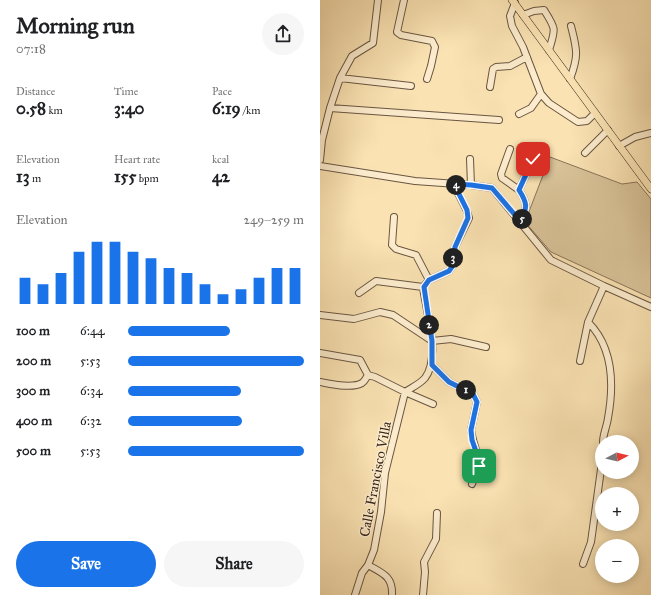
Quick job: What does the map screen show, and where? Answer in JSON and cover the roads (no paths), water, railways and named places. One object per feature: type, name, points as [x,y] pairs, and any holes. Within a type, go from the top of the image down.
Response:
[{"type":"main road","points":[[513,2],[651,189]]},
{"type":"street","points":[[320,160],[322,140],[330,108],[340,78],[352,56],[373,43],[378,0]]},
{"type":"street","points":[[404,0],[397,32],[432,41],[435,47],[427,79]]},
{"type":"street","points":[[513,2],[510,16],[512,26],[527,57],[541,94],[550,104],[578,122],[587,121],[595,113]]},
{"type":"street","points":[[523,15],[534,11],[544,10],[554,25],[554,34],[549,50]]},
{"type":"street","points":[[570,79],[577,52],[571,26]]},
{"type":"street","points":[[490,87],[493,69],[496,67],[510,66],[527,57]]},
{"type":"street","points":[[340,78],[411,86]]},
{"type":"street","points":[[519,114],[531,108],[541,94]]},
{"type":"street","points":[[330,108],[499,120]]},
{"type":"street","points":[[585,153],[608,130]]},
{"type":"street","points":[[619,146],[635,137],[651,133]]},
{"type":"street","points":[[510,150],[501,174],[502,178],[519,190],[525,200],[526,207],[521,222]]},
{"type":"street","points":[[470,159],[471,185]]},
{"type":"street","points":[[519,190],[533,159]]},
{"type":"street","points":[[320,166],[414,181],[492,188],[552,260],[651,307]]},
{"type":"street","points":[[405,392],[424,379],[432,365],[432,341],[424,287],[429,280],[449,271],[454,264],[455,247],[468,218],[467,210],[454,184]]},
{"type":"street","points":[[394,217],[392,245],[396,249],[416,255],[429,280]]},
{"type":"street","points":[[359,293],[376,281],[424,287]]},
{"type":"street","points":[[580,361],[588,322],[604,286]]},
{"type":"street","points":[[320,315],[354,319],[380,312],[393,315],[432,341],[452,339],[486,347]]},
{"type":"street","points":[[588,322],[595,329],[608,356],[611,380],[610,405],[604,435]]},
{"type":"street","points":[[320,353],[360,360],[368,375],[376,377],[433,404]]},
{"type":"street","points":[[432,365],[449,382],[473,394],[477,402],[471,430],[472,440],[479,460],[479,466],[472,484]]},
{"type":"street","points":[[320,382],[347,386],[364,382],[368,375]]},
{"type":"street","name":"Calle Francisco Villa","points":[[355,595],[362,573],[368,565],[374,550],[381,512],[385,473],[405,392]]},
{"type":"street","points":[[583,564],[591,542],[600,479]]},
{"type":"street","points":[[422,595],[425,572],[424,562],[436,539],[437,513]]},
{"type":"street","points":[[368,565],[388,577],[393,586],[392,595]]}]
